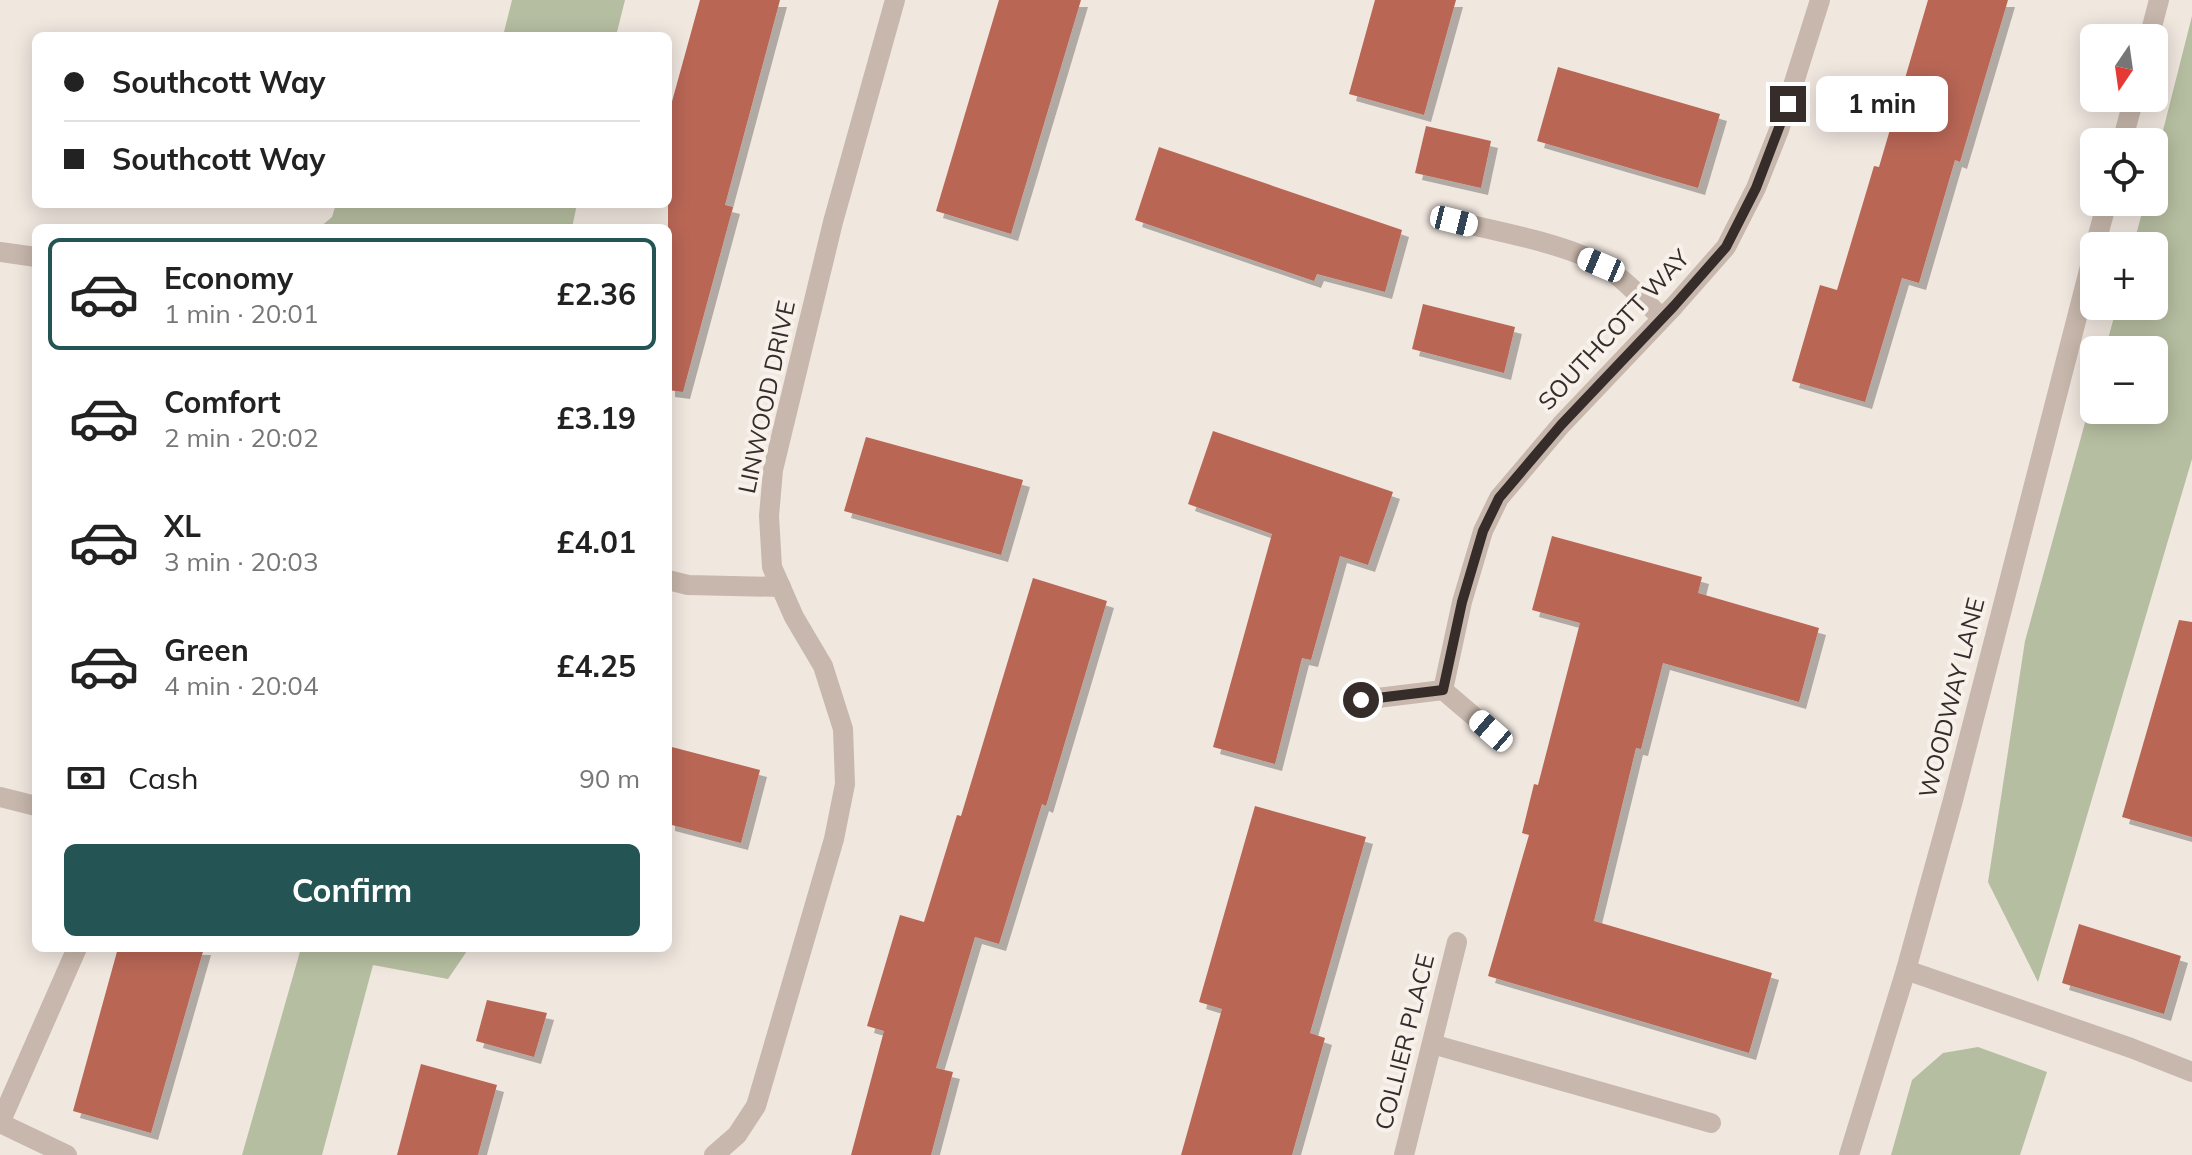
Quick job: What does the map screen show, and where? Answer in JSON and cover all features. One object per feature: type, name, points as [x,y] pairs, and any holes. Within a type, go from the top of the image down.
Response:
[{"type":"street","name":"LINWOOD DRIVE","points":[[714,1155],[737,1135],[756,1106],[834,839],[845,784],[843,729],[823,666],[794,617],[772,567],[769,516],[773,470],[833,222],[895,0]]},
{"type":"street","name":"SOUTHCOTT WAY","points":[[1443,690],[1462,602],[1483,531],[1499,498],[1561,425],[1726,247],[1756,188],[1779,130],[1820,0]]},
{"type":"street","points":[[2153,24],[2159,0]]},
{"type":"street","points":[[1454,221],[1571,252],[1601,265],[1626,283],[1662,318]]},
{"type":"street","points":[[0,252],[32,256]]},
{"type":"street","name":"WOODWAY LANE","points":[[1849,1155],[1906,970],[1953,800],[2080,306]]},
{"type":"street","points":[[672,581],[688,585],[781,587]]},
{"type":"street","points":[[1361,700],[1443,690],[1491,731]]},
{"type":"street","points":[[0,797],[32,805]]},
{"type":"street","name":"COLLIER PLACE","points":[[1404,1155],[1457,942]]},
{"type":"street","points":[[67,1155],[0,1123],[75,952]]},
{"type":"street","points":[[1906,970],[2192,1072]]},
{"type":"street","points":[[1432,1044],[1711,1123]]},
{"type":"green space","points":[[512,0],[625,0],[617,32],[504,32]]},
{"type":"green space","points":[[2192,16],[2192,459],[2038,982],[1988,882],[2025,641],[2085,424],[2168,424],[2168,336],[2109,336],[2113,320],[2168,320],[2168,232],[2137,232],[2141,216],[2168,216],[2168,128],[2164,128]]},
{"type":"green space","points":[[335,208],[576,208],[573,224],[324,224],[332,217]]},
{"type":"green space","points":[[300,952],[466,952],[448,979],[373,965],[322,1155],[242,1155]]},
{"type":"green space","points":[[1978,1047],[2047,1072],[2020,1155],[1891,1155],[1912,1080],[1943,1053]]},
{"type":"building","points":[[700,0],[780,0],[725,205],[733,207],[683,392],[672,391],[672,224],[668,224],[668,208],[672,208],[672,102]]},
{"type":"building","points":[[999,0],[1081,0],[1011,234],[936,211]]},
{"type":"building","points":[[1375,0],[1456,0],[1424,115],[1349,94]]},
{"type":"building","points":[[1928,0],[2008,0],[1960,162],[1955,160],[1919,283],[1902,278],[1865,402],[1792,381],[1820,285],[1837,290],[1874,166],[1879,167]]},
{"type":"building","points":[[1558,67],[1720,114],[1698,188],[1537,141]]},
{"type":"building","points":[[1426,126],[1491,141],[1481,188],[1415,173]]},
{"type":"building","points":[[1159,147],[1402,230],[1385,292],[1317,274],[1314,281],[1135,220]]},
{"type":"building","points":[[1423,304],[1515,327],[1504,373],[1412,349]]},
{"type":"building","points":[[1213,431],[1393,492],[1368,565],[1340,556],[1311,660],[1302,658],[1275,764],[1213,747],[1272,534],[1188,504]]},
{"type":"building","points":[[866,437],[1023,480],[1001,555],[844,511]]},
{"type":"building","points":[[1552,536],[1702,577],[1698,593],[1819,628],[1799,702],[1663,663],[1641,749],[1636,748],[1594,921],[1772,973],[1749,1053],[1488,976],[1529,835],[1522,833],[1534,784],[1538,785],[1580,623],[1532,610]]},
{"type":"building","points":[[1033,578],[1107,601],[1046,806],[1042,804],[999,944],[975,937],[936,1068],[953,1072],[931,1155],[851,1155],[884,1031],[867,1026],[900,915],[924,922],[957,815],[961,816]]},
{"type":"building","points":[[2179,620],[2192,622],[2192,837],[2122,817]]},
{"type":"building","points":[[672,747],[760,770],[741,843],[672,825]]},
{"type":"building","points":[[1255,806],[1366,837],[1310,1033],[1325,1038],[1292,1155],[1181,1155],[1222,1009],[1199,1002]]},
{"type":"building","points":[[2079,924],[2181,956],[2164,1014],[2062,983]]},
{"type":"building","points":[[117,952],[203,952],[151,1133],[73,1111]]},
{"type":"building","points":[[487,1000],[547,1013],[534,1057],[476,1041]]},
{"type":"building","points":[[421,1064],[497,1085],[478,1155],[397,1155]]},
{"type":"route","points":[[1361,700],[1443,690],[1462,602],[1483,531],[1499,498],[1561,425],[1726,247],[1756,188],[1788,104]]}]
